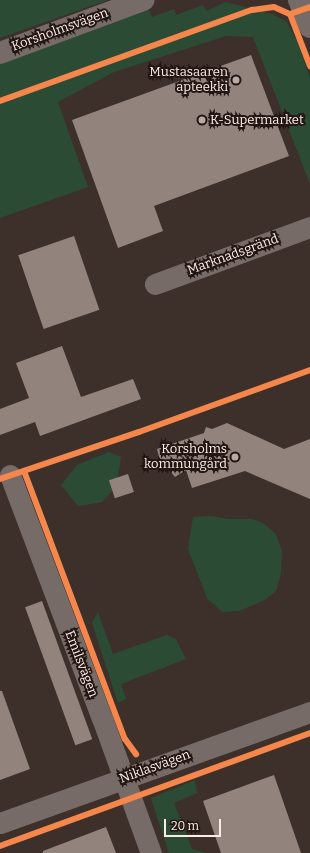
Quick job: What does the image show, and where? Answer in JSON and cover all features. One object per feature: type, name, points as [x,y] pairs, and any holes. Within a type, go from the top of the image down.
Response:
[{"type":"main road","name":"Korsholmsvägen","points":[[0,52],[143,0]]},
{"type":"main road","points":[[299,0],[310,27]]},
{"type":"street","name":"Marknadsgränd","points":[[155,284],[310,227]]},
{"type":"street","name":"Emilsvägen","points":[[10,476],[102,718],[151,853]]},
{"type":"street","name":"Niklasvägen","points":[[0,823],[310,712]]},
{"type":"green space","points":[[0,0],[108,0],[0,38]]},
{"type":"green space","points":[[226,2],[272,14],[286,21],[297,41],[310,78],[310,184],[253,37],[226,36],[114,72],[58,102],[88,187],[0,218],[0,62],[149,10],[152,17],[174,9],[176,15],[203,5],[206,11]]},
{"type":"green space","points":[[109,452],[121,457],[116,487],[102,502],[78,506],[61,485],[77,465]]},
{"type":"green space","points":[[211,516],[229,519],[252,519],[263,523],[276,534],[282,551],[281,573],[276,591],[265,600],[239,611],[222,612],[207,598],[188,549],[193,517]]},
{"type":"green space","points":[[98,612],[113,654],[167,635],[176,639],[186,659],[121,684],[126,699],[118,703],[92,623]]},
{"type":"green space","points":[[195,780],[197,793],[174,803],[192,849],[207,853],[169,853],[151,798]]},
{"type":"building","points":[[251,55],[289,156],[154,206],[163,231],[118,248],[72,120]]},
{"type":"building","points":[[74,236],[99,310],[44,329],[18,255]]},
{"type":"building","points":[[62,346],[81,397],[133,379],[141,399],[40,436],[35,422],[0,435],[0,409],[29,398],[16,363]]},
{"type":"building","name":"Korsholms kommungård","points":[[227,423],[284,449],[310,439],[310,499],[245,471],[192,488],[186,470],[175,477],[166,466],[161,465],[157,449],[204,433],[206,427],[212,429]]},
{"type":"building","points":[[128,474],[134,492],[115,498],[109,480]]},
{"type":"building","points":[[42,601],[92,739],[75,745],[25,607]]},
{"type":"building","points":[[0,691],[2,691],[30,769],[0,780]]},
{"type":"building","points":[[274,775],[301,853],[221,853],[203,801]]},
{"type":"building","points":[[106,827],[116,853],[43,853],[43,851]]},
{"type":"cycle path","points":[[0,101],[252,10],[274,7],[290,14],[310,7]]},
{"type":"cycle path","points":[[290,14],[310,66]]},
{"type":"cycle path","points":[[0,479],[139,432],[310,370]]},
{"type":"cycle path","points":[[24,471],[125,739],[136,754]]},
{"type":"cycle path","points":[[0,846],[310,733]]},
{"type":"place","name":"Mustasaaren apteekki","points":[[236,80]]},
{"type":"place","name":"K-Supermarket","points":[[202,120]]},
{"type":"place","name":"Korsholms kommungård","points":[[235,457]]}]
